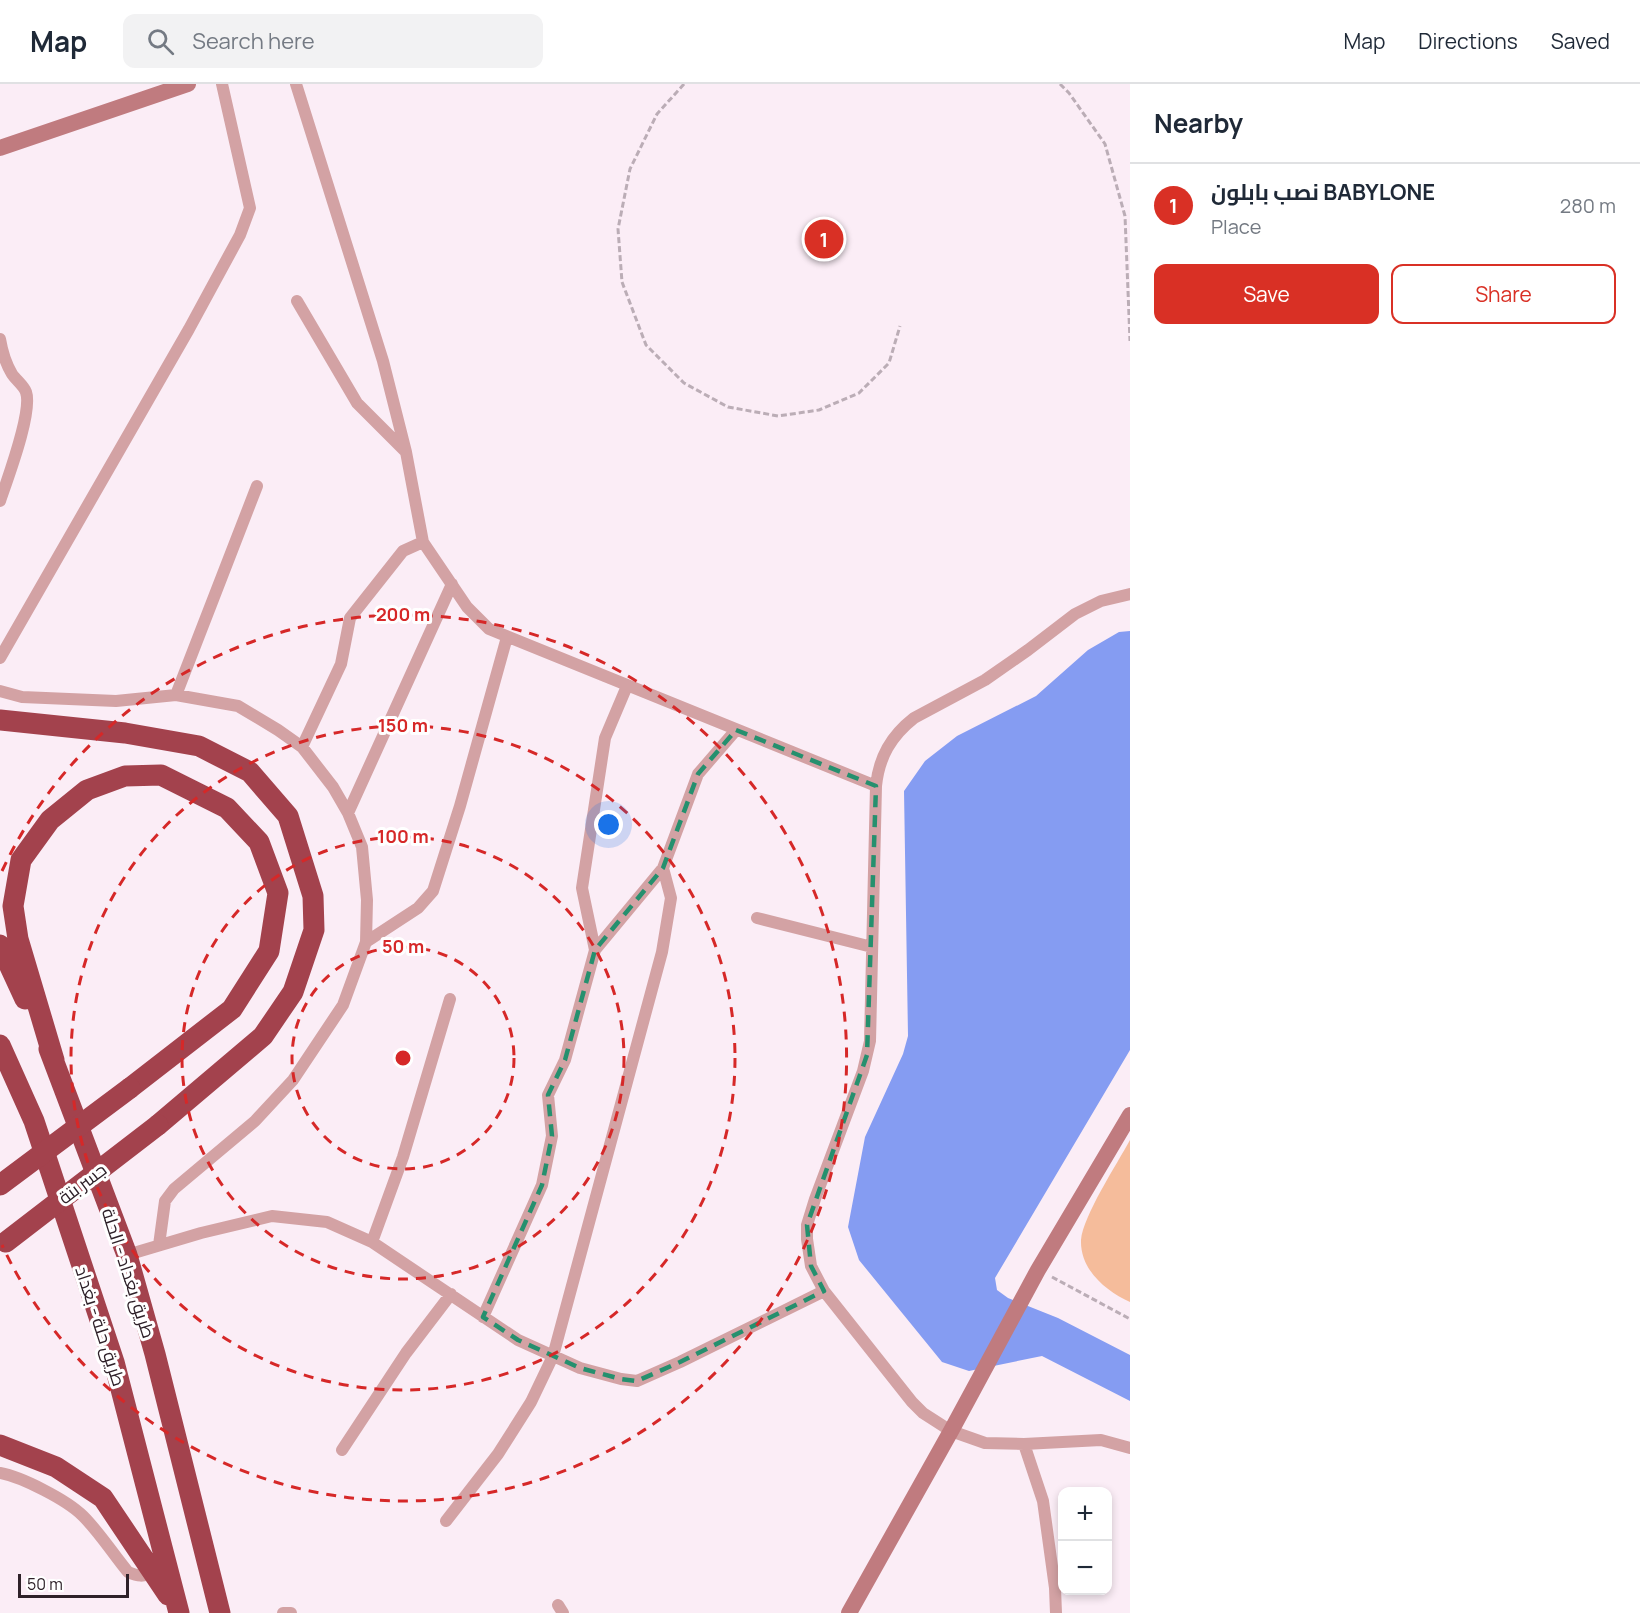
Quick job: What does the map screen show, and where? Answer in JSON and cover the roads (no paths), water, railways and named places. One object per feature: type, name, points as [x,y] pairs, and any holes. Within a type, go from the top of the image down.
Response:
[{"type":"highway","name":"جسر بتة","points":[[0,720],[125,733],[199,746],[250,772],[288,816],[313,896],[314,930],[293,992],[263,1035],[159,1125],[3,1244]]},
{"type":"highway","points":[[0,1185],[232,1009],[269,951],[278,893],[259,842],[227,808],[161,775],[125,776],[87,790],[50,820],[21,860],[13,906],[18,939],[54,1060]]},
{"type":"highway","name":"طريق بغداد - الحلة","points":[[0,945],[54,1060],[127,1255],[155,1354],[219,1613]]},
{"type":"highway","name":"طريق حلة - بغداد","points":[[0,1046],[34,1122],[114,1362],[179,1613]]},
{"type":"highway","points":[[0,1445],[57,1467],[103,1498],[179,1613]]},
{"type":"street","points":[[0,148],[188,84]]},
{"type":"street","points":[[0,658],[189,329],[240,235],[250,208],[222,84]]},
{"type":"street","points":[[296,84],[383,361],[406,452],[423,542],[467,607],[489,629],[507,637],[876,786]]},
{"type":"street","points":[[297,301],[357,403],[406,452]]},
{"type":"street","points":[[0,339],[11,373],[26,392],[27,407],[14,460],[0,501]]},
{"type":"street","points":[[176,695],[257,486]]},
{"type":"street","points":[[302,747],[341,664],[350,618],[403,552],[423,542]]},
{"type":"street","points":[[348,813],[452,584]]},
{"type":"street","points":[[1130,594],[1101,602],[1075,614],[985,680],[904,725],[888,746],[882,759],[876,786],[870,1041],[807,1225],[811,1266],[824,1291],[923,1413],[951,1431],[985,1443],[1024,1444],[1101,1440],[1130,1448]]},
{"type":"street","points":[[366,942],[418,908],[433,891],[460,806],[507,637]]},
{"type":"street","points":[[596,950],[582,888],[605,738],[627,686]]},
{"type":"street","points":[[0,691],[22,697],[116,701],[176,695],[238,706],[302,747],[333,788],[348,813],[362,847],[367,900],[366,942],[343,1005],[293,1080],[255,1121],[174,1189],[165,1201],[159,1245]]},
{"type":"street","points":[[483,1317],[542,1185],[552,1136],[548,1095],[565,1060],[596,950],[663,868],[698,774],[736,730]]},
{"type":"street","points":[[446,1521],[504,1446],[531,1402],[553,1356],[662,952],[670,898],[663,868]]},
{"type":"street","points":[[757,918],[872,947]]},
{"type":"street","points":[[372,1242],[403,1157],[450,999]]},
{"type":"street","points":[[849,1613],[1038,1270],[1130,1115]]},
{"type":"street","points":[[127,1255],[272,1216],[327,1222],[372,1242],[518,1340],[580,1368],[637,1381],[824,1291]]},
{"type":"street","points":[[342,1450],[406,1353],[451,1294]]},
{"type":"street","points":[[1024,1444],[1043,1501],[1055,1588],[1056,1613]]},
{"type":"street","points":[[0,1473],[16,1476],[49,1493],[82,1515],[128,1572],[137,1576],[147,1575],[153,1571]]},
{"type":"street","points":[[283,1613],[291,1613]]},
{"type":"water","points":[[1130,631],[1130,1050],[995,1278],[997,1290],[1008,1298],[1058,1318],[1130,1355],[1130,1401],[1042,1356],[969,1371],[942,1362],[859,1260],[848,1227],[865,1137],[903,1054],[908,1036],[904,791],[925,761],[957,736],[1036,696],[1088,650],[1119,632]]},
{"type":"place","name":"نصب بابلون BABYLONE","points":[[824,239]]}]
